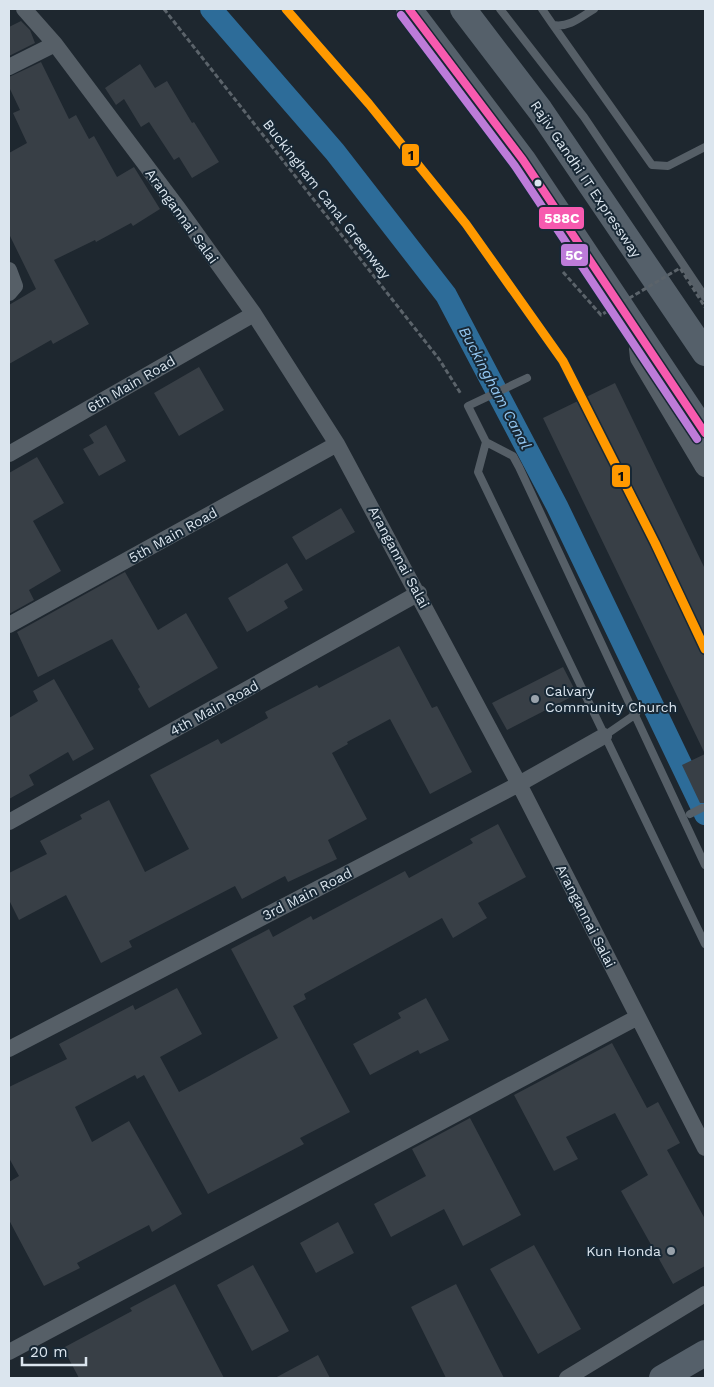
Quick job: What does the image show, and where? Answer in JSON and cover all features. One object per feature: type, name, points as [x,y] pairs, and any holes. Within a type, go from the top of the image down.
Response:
[{"type":"main road","points":[[409,9],[523,160],[705,433]]},
{"type":"main road","name":"Rajiv Gandhi IT Expressway","points":[[463,9],[540,110],[705,353]]},
{"type":"main road","points":[[637,330],[655,342],[705,411]]},
{"type":"main road","points":[[662,1378],[705,1353]]},
{"type":"street","name":"Arangannai Salai","points":[[24,9],[55,44],[178,208],[254,314],[337,444],[419,593],[519,784],[705,1148]]},
{"type":"street","points":[[9,67],[55,44]]},
{"type":"street","points":[[9,270],[15,282],[11,291]]},
{"type":"street","name":"6th Main Road","points":[[9,454],[254,314]]},
{"type":"street","points":[[637,330],[640,358],[705,467]]},
{"type":"street","name":"5th Main Road","points":[[9,625],[337,444]]},
{"type":"street","name":"4th Main Road","points":[[9,822],[419,593]]},
{"type":"street","name":"3rd Main Road","points":[[9,1049],[519,784],[604,736]]},
{"type":"street","points":[[9,1352],[638,1017]]},
{"type":"street","points":[[566,1378],[705,1294]]},
{"type":"lane","points":[[500,9],[584,117],[705,297]]},
{"type":"lane","points":[[542,9],[652,165],[668,166],[705,147]]},
{"type":"lane","points":[[553,25],[568,24],[594,9]]},
{"type":"lane","points":[[527,378],[468,406],[486,442],[513,456],[519,467],[705,865]]},
{"type":"lane","points":[[486,442],[478,472],[705,944]]},
{"type":"lane","points":[[604,736],[636,714]]},
{"type":"lane","points":[[690,814],[702,808]]},
{"type":"path","name":"Buckingham Canal Greenway","points":[[164,9],[439,360],[468,406]]},
{"type":"path","points":[[563,272],[601,315],[680,268],[705,307]]},
{"type":"building","points":[[21,21],[30,30],[35,43],[9,56],[9,27]]},
{"type":"building","points":[[41,62],[69,119],[76,115],[89,139],[94,136],[117,177],[134,167],[160,209],[133,226],[131,223],[96,242],[95,240],[54,260],[89,324],[53,344],[51,340],[9,364],[9,305],[36,289],[9,234],[9,153],[27,143],[13,113],[20,110],[9,87],[9,77]]},
{"type":"building","points":[[140,64],[155,88],[167,81],[192,123],[194,122],[219,162],[192,178],[179,157],[174,160],[149,122],[141,127],[124,99],[116,105],[105,88]]},
{"type":"building","points":[[199,367],[224,410],[179,436],[154,393]]},
{"type":"building","points":[[615,383],[705,569],[705,754],[543,418]]},
{"type":"building","points":[[106,425],[126,461],[99,476],[83,449],[94,443],[89,435]]},
{"type":"building","points":[[37,457],[64,503],[33,521],[61,571],[29,590],[34,600],[9,614],[9,473]]},
{"type":"building","points":[[341,508],[355,532],[306,560],[292,537]]},
{"type":"building","points":[[287,563],[303,590],[284,601],[288,608],[247,632],[228,598]]},
{"type":"building","points":[[125,572],[158,630],[186,613],[218,668],[149,708],[138,689],[140,687],[112,639],[38,677],[17,632]]},
{"type":"building","points":[[399,646],[432,708],[437,706],[472,772],[430,794],[390,719],[347,742],[348,744],[332,753],[367,819],[328,840],[337,859],[288,882],[285,876],[242,899],[235,886],[129,941],[132,947],[101,963],[66,895],[19,920],[9,900],[9,873],[47,854],[40,841],[82,819],[80,815],[109,800],[145,872],[189,849],[150,775],[218,739],[221,744],[268,718],[265,712],[317,685],[319,688]]},
{"type":"building","name":"Calvary Community Church","points":[[563,667],[577,694],[507,730],[492,703]]},
{"type":"building","points":[[54,679],[94,749],[73,761],[68,752],[29,775],[34,785],[9,799],[9,718],[38,701],[33,691]]},
{"type":"building","points":[[705,754],[705,803],[700,803],[682,765]]},
{"type":"building","points":[[498,824],[526,877],[478,903],[487,918],[453,938],[442,918],[304,994],[306,999],[293,1006],[350,1112],[300,1138],[304,1144],[208,1194],[144,1075],[137,1079],[135,1075],[75,1107],[92,1142],[129,1121],[182,1214],[152,1232],[149,1225],[77,1263],[80,1268],[44,1286],[9,1220],[9,1182],[19,1176],[9,1158],[9,1087],[67,1059],[59,1044],[133,1005],[135,1010],[177,988],[202,1034],[160,1057],[179,1092],[209,1076],[278,1038],[231,949],[269,929],[273,937],[311,916],[313,920],[405,871],[409,878],[473,843],[470,839]]},
{"type":"building","points":[[426,998],[449,1040],[420,1054],[418,1050],[370,1075],[353,1044],[401,1018],[398,1013]]},
{"type":"building","points":[[612,1043],[647,1108],[658,1102],[680,1143],[667,1150],[705,1219],[705,1266],[673,1284],[621,1191],[648,1175],[615,1113],[566,1137],[578,1159],[554,1171],[514,1095]]},
{"type":"building","points":[[470,1118],[521,1215],[463,1246],[444,1209],[391,1237],[374,1204],[426,1176],[412,1149]]},
{"type":"building","points":[[338,1222],[354,1253],[316,1273],[300,1243]]},
{"type":"building","points":[[534,1245],[581,1329],[538,1354],[490,1269]]},
{"type":"building","points":[[253,1265],[289,1331],[252,1351],[217,1285]]},
{"type":"building","points":[[175,1284],[224,1378],[79,1378],[63,1348],[132,1311],[130,1308]]},
{"type":"building","points":[[456,1284],[504,1378],[446,1378],[411,1307]]},
{"type":"building","points":[[318,1355],[330,1378],[275,1378]]},
{"type":"waterway","name":"Buckingham Canal","points":[[211,9],[335,152],[446,295],[557,506],[705,814]]},
{"type":"transit line","name":"1","points":[[286,9],[369,104],[466,224],[563,361],[655,543],[705,649]]},
{"type":"transit line","name":"588C","points":[[409,9],[523,160],[705,433]]},
{"type":"transit line","name":"5C","points":[[401,15],[515,166],[697,439]]},
{"type":"place","name":"Calvary Community Church","points":[[535,699]]},
{"type":"place","name":"Kun Honda","points":[[671,1251]]}]
